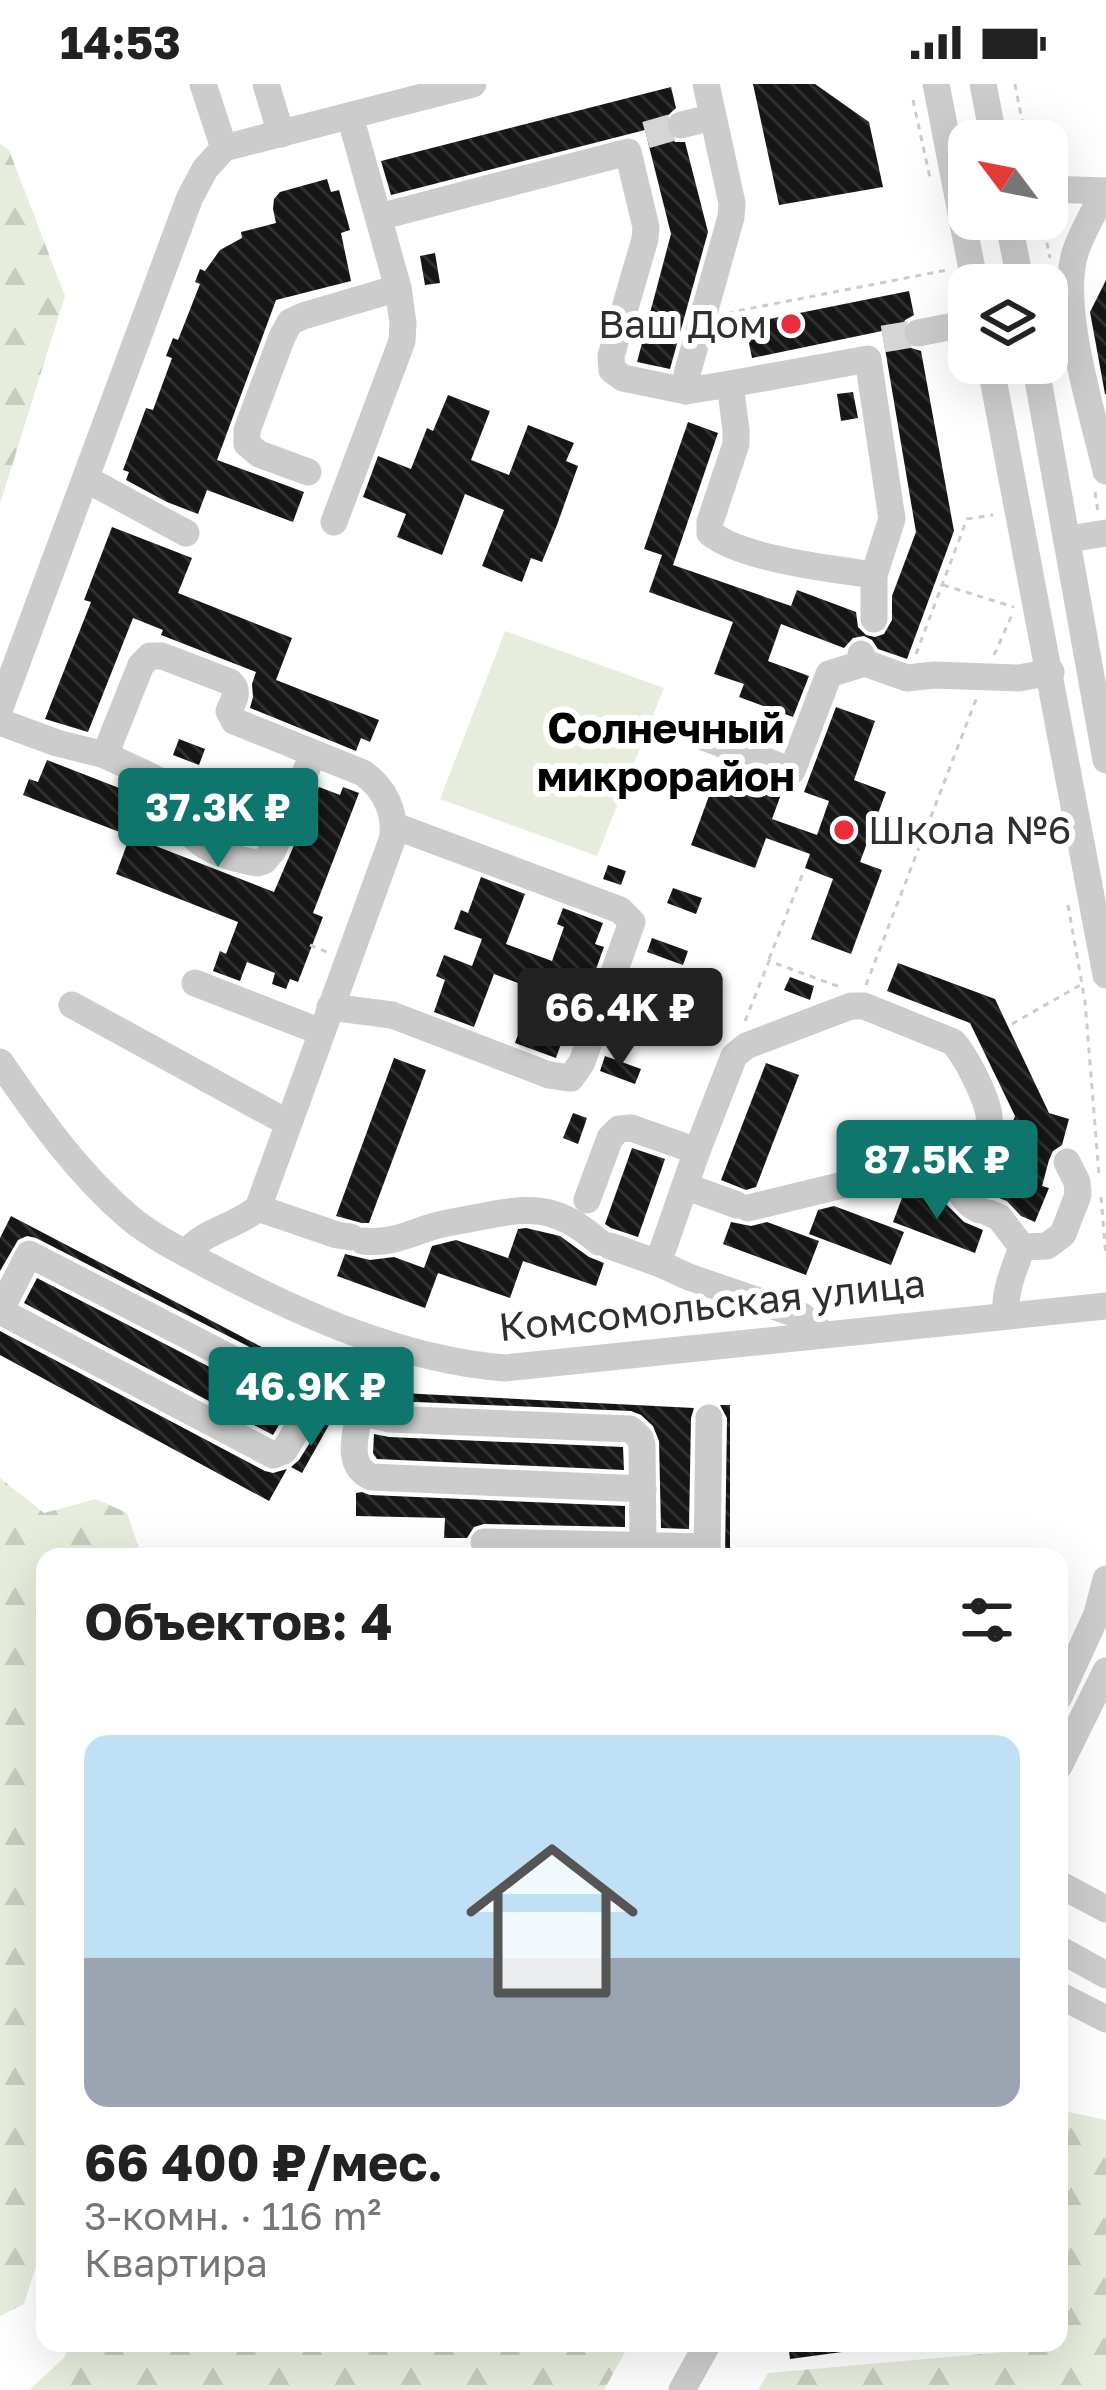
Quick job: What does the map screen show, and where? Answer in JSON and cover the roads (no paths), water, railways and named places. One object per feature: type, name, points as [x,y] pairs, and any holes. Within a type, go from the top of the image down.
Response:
[{"type":"street","points":[[203,84],[224,148]]},
{"type":"street","points":[[266,84],[281,134]]},
{"type":"street","points":[[0,708],[190,197],[205,170],[224,148],[473,84]]},
{"type":"street","points":[[686,391],[732,203],[706,84]]},
{"type":"street","points":[[936,84],[963,264]]},
{"type":"street","points":[[983,84],[990,120]]},
{"type":"street","points":[[334,522],[402,341],[403,323],[398,288],[350,116]]},
{"type":"street","points":[[681,125],[713,117]]},
{"type":"street","points":[[379,217],[638,144],[645,239],[611,356],[612,370],[623,378],[686,391],[875,349],[892,519],[874,575],[874,619]]},
{"type":"street","points":[[1068,190],[1106,191],[1076,248],[1070,311],[1106,471]]},
{"type":"street","points":[[308,472],[259,454],[247,444],[247,430],[282,337],[290,322],[304,316],[398,288]]},
{"type":"street","points":[[918,333],[948,327]]},
{"type":"street","points":[[730,384],[736,444],[710,533],[720,541],[787,561],[874,575]]},
{"type":"street","points":[[994,384],[1051,672],[1093,827],[1094,979]]},
{"type":"street","points":[[1039,384],[1106,760]]},
{"type":"street","points":[[86,479],[186,533]]},
{"type":"street","points":[[1069,538],[1106,533]]},
{"type":"street","points":[[105,755],[141,665],[156,655],[230,682],[236,693],[229,711],[234,721],[363,773],[387,802],[395,826],[258,1208],[246,1219],[194,1243],[186,1253]]},
{"type":"street","points":[[706,738],[792,771],[829,674],[863,658],[907,678],[934,674],[1019,678],[1051,672]]},
{"type":"street","points":[[0,722],[105,755],[172,789],[183,805],[185,824],[199,841],[257,862],[273,850],[313,754]]},
{"type":"street","points":[[195,983],[325,1020],[392,1015],[550,1076],[571,1078],[632,922],[620,910],[395,826]]},
{"type":"street","points":[[71,1005],[288,1123]]},
{"type":"street","points":[[658,1263],[734,1056],[746,1046],[850,1006],[864,1006],[953,1042],[961,1050],[988,1108],[989,1121],[971,1169]]},
{"type":"street","name":"Комсомольская улица","points":[[0,1062],[86,1176],[134,1221],[292,1306],[381,1342],[463,1365],[505,1368],[1106,1306]]},
{"type":"street","points":[[586,1200],[610,1138],[619,1129],[631,1128],[697,1151]]},
{"type":"street","points":[[923,1142],[921,1164],[944,1176],[963,1200],[999,1217],[1022,1247]]},
{"type":"street","points":[[685,1186],[743,1207],[872,1178],[889,1153]]},
{"type":"street","points":[[1022,1247],[1047,1246],[1063,1234],[1078,1195],[1066,1162]]},
{"type":"street","points":[[258,1208],[337,1235],[380,1243],[434,1225],[537,1209],[578,1223],[604,1244],[802,1316],[824,1334]]},
{"type":"street","points":[[1006,1315],[1008,1284],[1022,1247]]},
{"type":"street","points":[[314,1401],[284,1451],[273,1455],[0,1311],[29,1254],[314,1401],[390,1419],[630,1429],[642,1445],[643,1546]]},
{"type":"street","points":[[381,1342],[359,1412],[354,1460],[359,1472],[370,1478],[643,1489]]},
{"type":"street","points":[[707,1548],[709,1418]]},
{"type":"street","points":[[484,1542],[664,1548]]},
{"type":"street","points":[[1068,1676],[1097,1613],[1106,1579]]},
{"type":"street","points":[[1068,1748],[1106,1671]]},
{"type":"street","points":[[1068,1889],[1106,1909]]},
{"type":"street","points":[[1068,1954],[1106,1975]]},
{"type":"street","points":[[1068,2000],[1106,2019]]},
{"type":"street","points":[[682,2390],[703,2352]]},
{"type":"tunnel","points":[[646,135],[681,125]]},
{"type":"tunnel","points":[[883,339],[918,333]]},
{"type":"place","name":"Ваш Дом","points":[[791,324]]},
{"type":"place","name":"Школа №6","points":[[844,830]]},
{"type":"district","name":"Солнечный микрорайон","points":[[666,752]]}]
